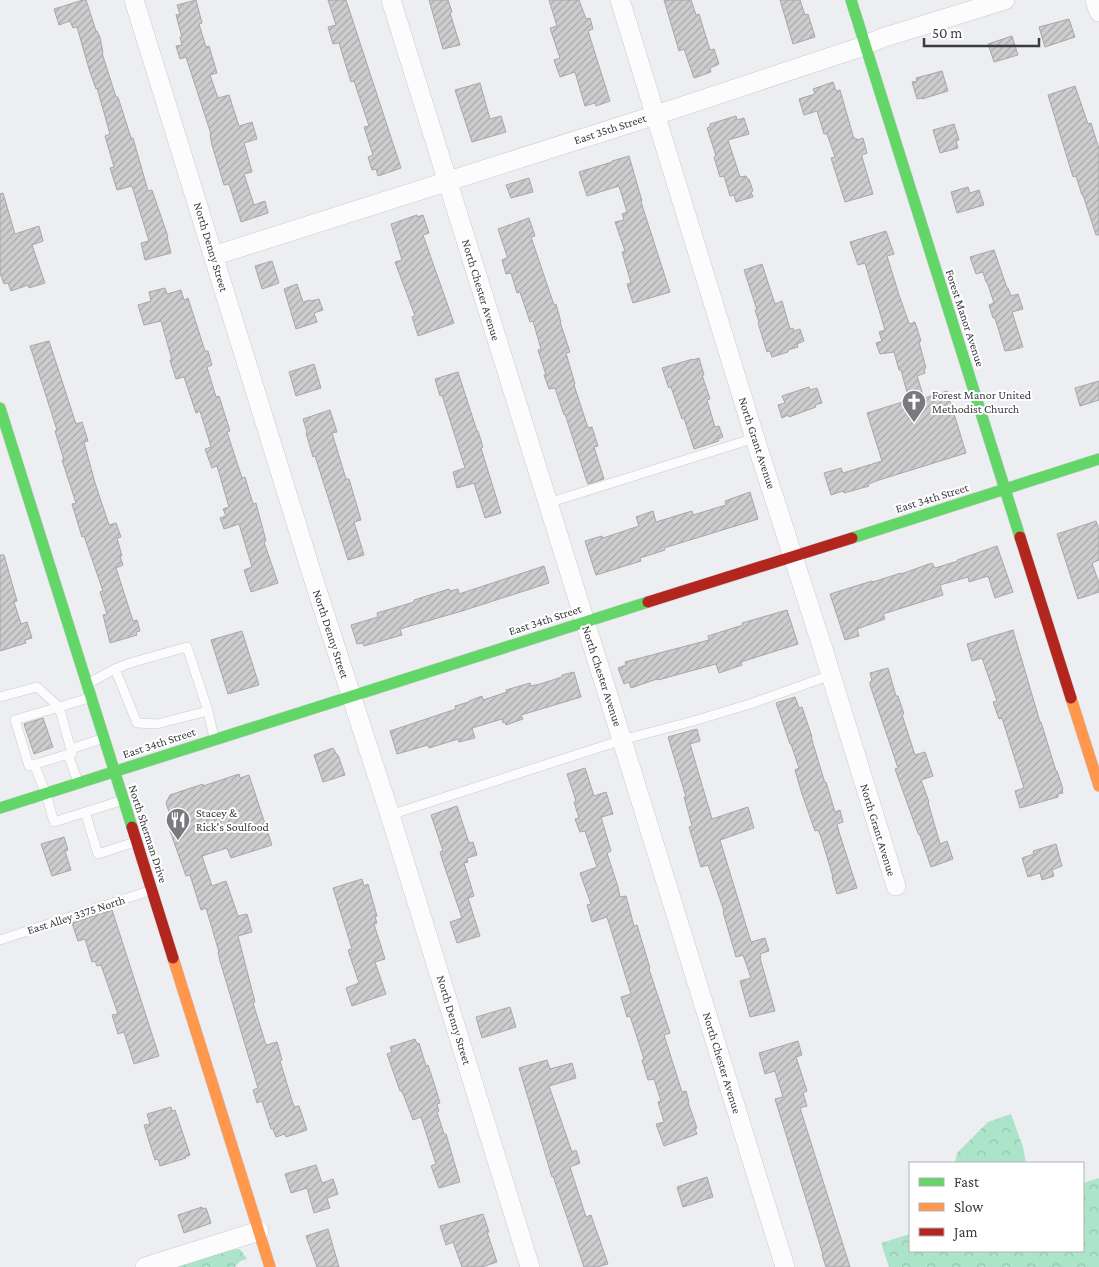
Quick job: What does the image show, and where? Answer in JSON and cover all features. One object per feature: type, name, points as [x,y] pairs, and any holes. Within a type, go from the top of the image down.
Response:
[{"type":"main road","name":"Forest Manor Avenue","points":[[851,0],[1099,786]]},
{"type":"main road","name":"North Sherman Drive","points":[[0,408],[270,1267]]},
{"type":"main road","name":"East 34th Street","points":[[0,808],[1099,459]]},
{"type":"street","name":"North Denny Street","points":[[134,0],[530,1267]]},
{"type":"street","name":"North Chester Avenue","points":[[390,0],[785,1267]]},
{"type":"street","name":"North Grant Avenue","points":[[620,0],[896,886]]},
{"type":"street","name":"East 35th Street","points":[[213,256],[656,115],[1005,0]]},
{"type":"street","points":[[1095,0],[1099,12]]},
{"type":"street","points":[[145,1267],[260,1231]]},
{"type":"lane","points":[[548,503],[755,438]]},
{"type":"lane","points":[[86,684],[114,669],[148,657],[187,647],[208,711],[214,740]]},
{"type":"lane","points":[[114,669],[137,723],[157,724],[208,711]]},
{"type":"lane","points":[[390,815],[622,740],[697,720],[831,676]]},
{"type":"lane","points":[[0,698],[37,687],[59,708],[78,784]]},
{"type":"lane","points":[[90,698],[15,720],[29,766],[103,738]]},
{"type":"lane","points":[[34,764],[46,794],[54,822],[123,800]]},
{"type":"lane","points":[[85,812],[98,854],[136,842]]},
{"type":"lane","name":"East Alley 3375 North","points":[[0,940],[152,890]]},
{"type":"green space","points":[[1011,1114],[1023,1147],[1026,1162],[955,1162],[957,1153],[988,1122]]},
{"type":"green space","points":[[1099,1178],[1099,1267],[889,1267],[881,1243],[909,1234],[909,1252],[1084,1252],[1084,1183]]},
{"type":"green space","points":[[240,1249],[247,1259],[240,1261],[235,1267],[169,1267],[217,1251]]},
{"type":"building","points":[[86,0],[96,31],[100,37],[102,53],[116,97],[118,97],[131,138],[133,138],[148,191],[152,190],[168,237],[171,253],[145,260],[141,243],[149,241],[132,186],[117,190],[110,168],[114,167],[105,136],[110,134],[77,27],[73,28],[70,21],[59,25],[54,9]]},
{"type":"building","points":[[196,0],[202,23],[199,24],[206,47],[209,46],[217,73],[210,75],[218,98],[229,95],[239,126],[252,122],[257,139],[244,143],[252,172],[244,174],[254,205],[265,201],[268,213],[241,222],[229,184],[224,185],[212,145],[211,134],[186,57],[180,59],[176,46],[182,45],[180,37],[182,37],[176,15],[180,14],[177,5]]},
{"type":"building","points":[[328,0],[346,0],[401,168],[378,176],[376,169],[372,170],[368,157],[373,155],[364,127],[369,126],[354,81],[351,82],[339,43],[333,44],[328,27],[336,25]]},
{"type":"building","points":[[429,0],[448,0],[460,45],[443,49]]},
{"type":"building","points":[[549,0],[579,0],[586,19],[590,18],[593,29],[588,31],[610,101],[596,106],[595,103],[585,106],[575,72],[560,77],[554,60],[560,58],[550,28],[557,26]]},
{"type":"building","points":[[664,0],[691,0],[696,15],[699,14],[710,50],[714,49],[719,64],[710,68],[711,72],[694,78],[684,49],[679,51]]},
{"type":"building","points":[[780,0],[800,0],[805,15],[808,14],[815,37],[793,44]]},
{"type":"building","points":[[1069,19],[1075,37],[1045,47],[1039,27]]},
{"type":"building","points":[[1012,36],[1018,55],[994,62],[988,44]]},
{"type":"building","points":[[942,71],[948,91],[917,99],[912,82],[917,81],[916,78]]},
{"type":"building","points":[[833,82],[836,91],[840,90],[854,139],[863,138],[867,153],[862,155],[862,157],[873,194],[845,202],[831,158],[835,157],[827,134],[824,134],[817,111],[804,115],[799,99],[815,94],[813,89]]},
{"type":"building","points":[[480,83],[490,119],[501,116],[506,132],[472,142],[455,90]]},
{"type":"building","points":[[1075,86],[1088,124],[1091,123],[1099,149],[1099,235],[1096,235],[1076,176],[1073,177],[1048,95]]},
{"type":"building","points":[[736,116],[737,120],[744,118],[749,134],[728,140],[740,177],[746,176],[749,179],[753,197],[736,202],[734,195],[730,196],[724,176],[720,177],[714,157],[716,156],[707,128],[710,127],[710,124]]},
{"type":"building","points":[[954,124],[959,140],[956,141],[958,148],[940,153],[933,130]]},
{"type":"building","points":[[629,156],[641,202],[670,292],[633,303],[627,284],[631,283],[622,252],[625,251],[615,222],[624,220],[622,214],[627,212],[619,186],[587,196],[579,172]]},
{"type":"building","points":[[529,178],[533,192],[511,198],[506,185]]},
{"type":"building","points":[[968,187],[970,193],[979,190],[984,205],[957,213],[951,192]]},
{"type":"building","points":[[3,193],[15,234],[39,226],[43,241],[32,245],[45,283],[29,288],[28,285],[11,291],[8,283],[4,284],[0,273],[0,194]]},
{"type":"building","points":[[417,215],[417,217],[423,215],[429,233],[423,235],[454,323],[418,336],[412,317],[415,316],[395,262],[402,260],[391,224]]},
{"type":"building","points":[[529,218],[535,236],[531,237],[554,305],[556,304],[570,352],[566,353],[574,385],[588,428],[592,427],[598,446],[594,447],[604,479],[588,484],[555,388],[549,389],[544,375],[546,375],[538,350],[541,349],[533,321],[530,322],[520,292],[517,293],[511,273],[506,274],[502,260],[507,258],[507,256],[498,229]]},
{"type":"building","points":[[886,231],[894,254],[887,256],[899,295],[909,323],[915,322],[921,341],[919,342],[926,368],[924,369],[925,373],[917,376],[924,398],[947,391],[966,453],[879,480],[868,484],[869,486],[831,495],[824,473],[841,468],[843,473],[882,461],[867,413],[909,400],[894,352],[880,354],[876,343],[882,341],[879,332],[885,330],[865,263],[858,265],[850,242]]},
{"type":"building","points":[[994,250],[1007,288],[1011,296],[1018,294],[1023,309],[1012,312],[1023,347],[1012,350],[1005,351],[989,305],[994,303],[987,282],[983,272],[976,274],[970,257]]},
{"type":"building","points":[[272,261],[279,283],[262,289],[255,266]]},
{"type":"building","points":[[762,264],[775,304],[782,301],[790,329],[793,328],[794,331],[800,329],[804,341],[797,344],[798,347],[788,350],[788,352],[772,357],[770,351],[767,352],[758,323],[755,310],[757,310],[744,270]]},
{"type":"building","points":[[297,284],[303,302],[319,299],[323,310],[314,313],[317,322],[296,329],[284,289]]},
{"type":"building","points":[[165,288],[167,294],[181,290],[184,300],[188,298],[205,351],[208,351],[212,365],[207,367],[216,397],[219,396],[230,431],[227,432],[242,478],[245,477],[253,504],[256,503],[266,541],[264,542],[278,583],[251,592],[244,570],[252,567],[239,524],[224,529],[220,518],[226,516],[223,509],[229,507],[217,466],[212,468],[205,449],[211,447],[200,411],[196,413],[184,377],[176,379],[161,321],[144,325],[138,305],[151,301],[149,292]]},
{"type":"building","points":[[49,341],[76,424],[82,422],[88,441],[84,442],[109,525],[116,523],[121,537],[117,538],[123,565],[116,568],[133,621],[137,620],[140,631],[136,632],[137,635],[110,643],[103,615],[107,614],[100,592],[103,591],[84,536],[82,537],[72,504],[76,503],[62,460],[64,460],[55,431],[57,430],[30,346]]},
{"type":"building","points":[[699,358],[704,375],[702,375],[710,399],[707,400],[715,427],[719,426],[723,437],[718,439],[719,441],[694,449],[684,418],[682,419],[662,368]]},
{"type":"building","points":[[314,364],[321,388],[296,396],[289,372]]},
{"type":"building","points":[[458,372],[483,447],[481,448],[501,513],[485,518],[474,483],[457,488],[453,472],[465,468],[442,395],[440,396],[435,379]]},
{"type":"building","points":[[1099,381],[1099,400],[1080,406],[1075,388]]},
{"type":"building","points":[[809,387],[810,390],[817,388],[822,403],[815,405],[816,407],[782,418],[778,405],[785,403],[782,396]]},
{"type":"building","points":[[330,410],[337,432],[332,433],[346,479],[349,479],[361,520],[354,522],[364,555],[348,560],[315,456],[313,457],[303,419]]},
{"type":"building","points":[[750,492],[758,519],[664,548],[665,550],[640,558],[641,561],[596,575],[585,541],[602,536],[603,538],[639,526],[636,517],[653,511],[656,522],[692,511],[693,515],[726,505],[725,501]]},
{"type":"building","points":[[1096,521],[1099,530],[1099,560],[1092,563],[1099,583],[1099,592],[1078,599],[1057,534]]},
{"type":"building","points":[[997,546],[1013,592],[995,598],[988,576],[969,582],[968,577],[940,585],[943,595],[883,614],[885,619],[857,629],[859,636],[845,640],[830,594],[901,574],[932,563],[935,568]]},
{"type":"building","points":[[0,555],[4,555],[17,601],[14,602],[21,624],[27,622],[32,638],[25,640],[26,643],[0,651]]},
{"type":"building","points":[[544,566],[549,583],[400,629],[402,635],[364,646],[363,643],[357,644],[351,625],[378,617],[377,613],[449,589],[450,591],[458,589],[459,594]]},
{"type":"building","points":[[787,610],[798,644],[741,662],[742,665],[719,673],[716,664],[657,679],[631,688],[629,682],[624,684],[618,668],[626,665],[625,662],[709,640],[708,636],[743,625],[742,623]]},
{"type":"building","points":[[1013,630],[1040,722],[1063,789],[1063,793],[1058,794],[1058,797],[1020,808],[1015,791],[1024,788],[1002,718],[999,719],[993,702],[997,701],[982,658],[972,661],[967,644]]},
{"type":"building","points":[[242,631],[259,685],[228,694],[211,640]]},
{"type":"building","points":[[888,668],[896,696],[898,696],[904,714],[902,715],[915,755],[925,752],[933,776],[921,780],[940,844],[947,841],[953,859],[931,867],[895,769],[898,768],[870,685],[872,681],[870,673]]},
{"type":"building","points":[[574,672],[581,697],[521,715],[523,719],[506,725],[502,719],[472,728],[475,738],[459,742],[458,739],[429,748],[428,745],[397,754],[390,731],[456,709],[455,706],[482,696],[483,700],[507,692],[506,690],[530,683],[531,686],[540,684]]},
{"type":"building","points":[[795,697],[799,708],[802,707],[835,812],[840,810],[843,822],[837,824],[857,888],[837,894],[821,837],[818,830],[815,831],[802,794],[795,770],[799,768],[776,703]]},
{"type":"building","points":[[43,718],[53,747],[34,754],[24,724]]},
{"type":"building","points":[[697,729],[700,741],[690,744],[712,819],[748,807],[754,828],[720,840],[751,942],[765,938],[769,951],[760,954],[760,958],[775,1011],[750,1017],[740,981],[751,978],[743,955],[736,957],[724,911],[708,865],[701,867],[689,827],[692,826],[684,797],[686,797],[668,737]]},
{"type":"building","points":[[333,748],[338,755],[345,775],[323,782],[314,755]]},
{"type":"building","points":[[585,768],[594,796],[606,792],[613,814],[601,817],[611,851],[607,853],[620,897],[626,896],[634,926],[637,925],[670,1033],[664,1035],[682,1092],[686,1091],[697,1128],[695,1129],[697,1134],[664,1146],[656,1124],[664,1122],[658,1102],[661,1101],[654,1079],[648,1080],[642,1060],[644,1059],[630,1016],[627,1017],[621,997],[631,994],[607,917],[592,922],[587,905],[591,904],[580,873],[597,867],[585,831],[580,832],[575,819],[579,818],[574,802],[576,801],[567,774]]},
{"type":"building","points":[[239,774],[240,778],[249,775],[272,845],[231,858],[227,848],[202,856],[212,886],[226,881],[238,916],[247,914],[252,932],[238,936],[255,1002],[253,1003],[266,1045],[277,1042],[282,1060],[280,1061],[294,1107],[299,1106],[307,1130],[286,1137],[285,1134],[276,1137],[273,1129],[271,1129],[262,1101],[257,1103],[253,1090],[258,1088],[206,908],[201,910],[190,875],[186,876],[169,828],[172,821],[166,803],[170,795]]},
{"type":"building","points":[[457,806],[469,843],[473,842],[477,855],[467,858],[468,862],[464,863],[474,896],[468,898],[480,936],[457,943],[450,922],[462,918],[442,859],[440,852],[443,851],[431,815]]},
{"type":"building","points":[[64,837],[68,850],[65,851],[71,870],[52,876],[41,844]]},
{"type":"building","points":[[1056,844],[1062,866],[1052,870],[1054,876],[1042,880],[1040,873],[1028,877],[1022,858],[1034,854],[1033,851]]},
{"type":"building","points":[[362,879],[364,886],[368,884],[377,916],[375,917],[377,923],[374,924],[385,959],[375,962],[386,994],[352,1006],[346,988],[359,983],[348,950],[352,949],[333,888]]},
{"type":"building","points":[[112,910],[159,1056],[134,1064],[124,1032],[118,1034],[112,1015],[118,1014],[101,965],[97,966],[95,961],[92,962],[85,939],[78,941],[72,923]]},
{"type":"building","points":[[510,1007],[516,1027],[482,1038],[476,1017]]},
{"type":"building","points":[[415,1039],[417,1044],[419,1043],[426,1066],[428,1065],[433,1080],[440,1103],[437,1104],[439,1111],[437,1112],[444,1134],[446,1134],[460,1182],[439,1188],[431,1166],[436,1164],[421,1117],[413,1120],[387,1054],[392,1052],[390,1047]]},
{"type":"building","points":[[798,1041],[802,1055],[796,1057],[807,1091],[803,1093],[807,1106],[800,1108],[850,1267],[826,1267],[775,1099],[783,1097],[775,1071],[765,1074],[759,1053]]},
{"type":"building","points":[[547,1060],[550,1069],[572,1063],[576,1078],[549,1086],[572,1152],[576,1150],[580,1163],[570,1167],[586,1217],[591,1215],[608,1264],[597,1267],[584,1267],[552,1177],[519,1068]]},
{"type":"building","points":[[171,1107],[172,1111],[175,1110],[190,1155],[160,1166],[158,1159],[155,1160],[144,1125],[150,1124],[147,1114]]},
{"type":"building","points":[[316,1165],[322,1183],[333,1179],[338,1194],[327,1198],[330,1208],[314,1213],[307,1188],[291,1193],[285,1174]]},
{"type":"building","points":[[707,1177],[713,1197],[683,1207],[677,1187]]},
{"type":"building","points":[[202,1207],[202,1209],[206,1208],[211,1223],[184,1233],[178,1215]]},
{"type":"building","points":[[483,1214],[497,1262],[482,1267],[462,1267],[453,1242],[446,1245],[440,1226]]},
{"type":"building","points":[[328,1229],[339,1267],[317,1267],[306,1236]]},
{"type":"traffic: fast","points":[[851,0],[1020,537]]},
{"type":"traffic: fast","points":[[0,408],[132,827]]},
{"type":"traffic: fast","points":[[852,538],[1099,459]]},
{"type":"traffic: fast","points":[[0,808],[648,602]]},
{"type":"traffic: slow","points":[[1071,698],[1099,786]]},
{"type":"traffic: slow","points":[[173,958],[270,1267]]},
{"type":"traffic: jam","points":[[1020,537],[1071,698]]},
{"type":"traffic: jam","points":[[648,602],[852,538]]},
{"type":"traffic: jam","points":[[132,827],[173,958]]},
{"type":"place","name":"Forest Manor United Methodist Church","points":[[914,423]]},
{"type":"place","name":"Stacey & Rick's Soulfood","points":[[178,841]]}]
